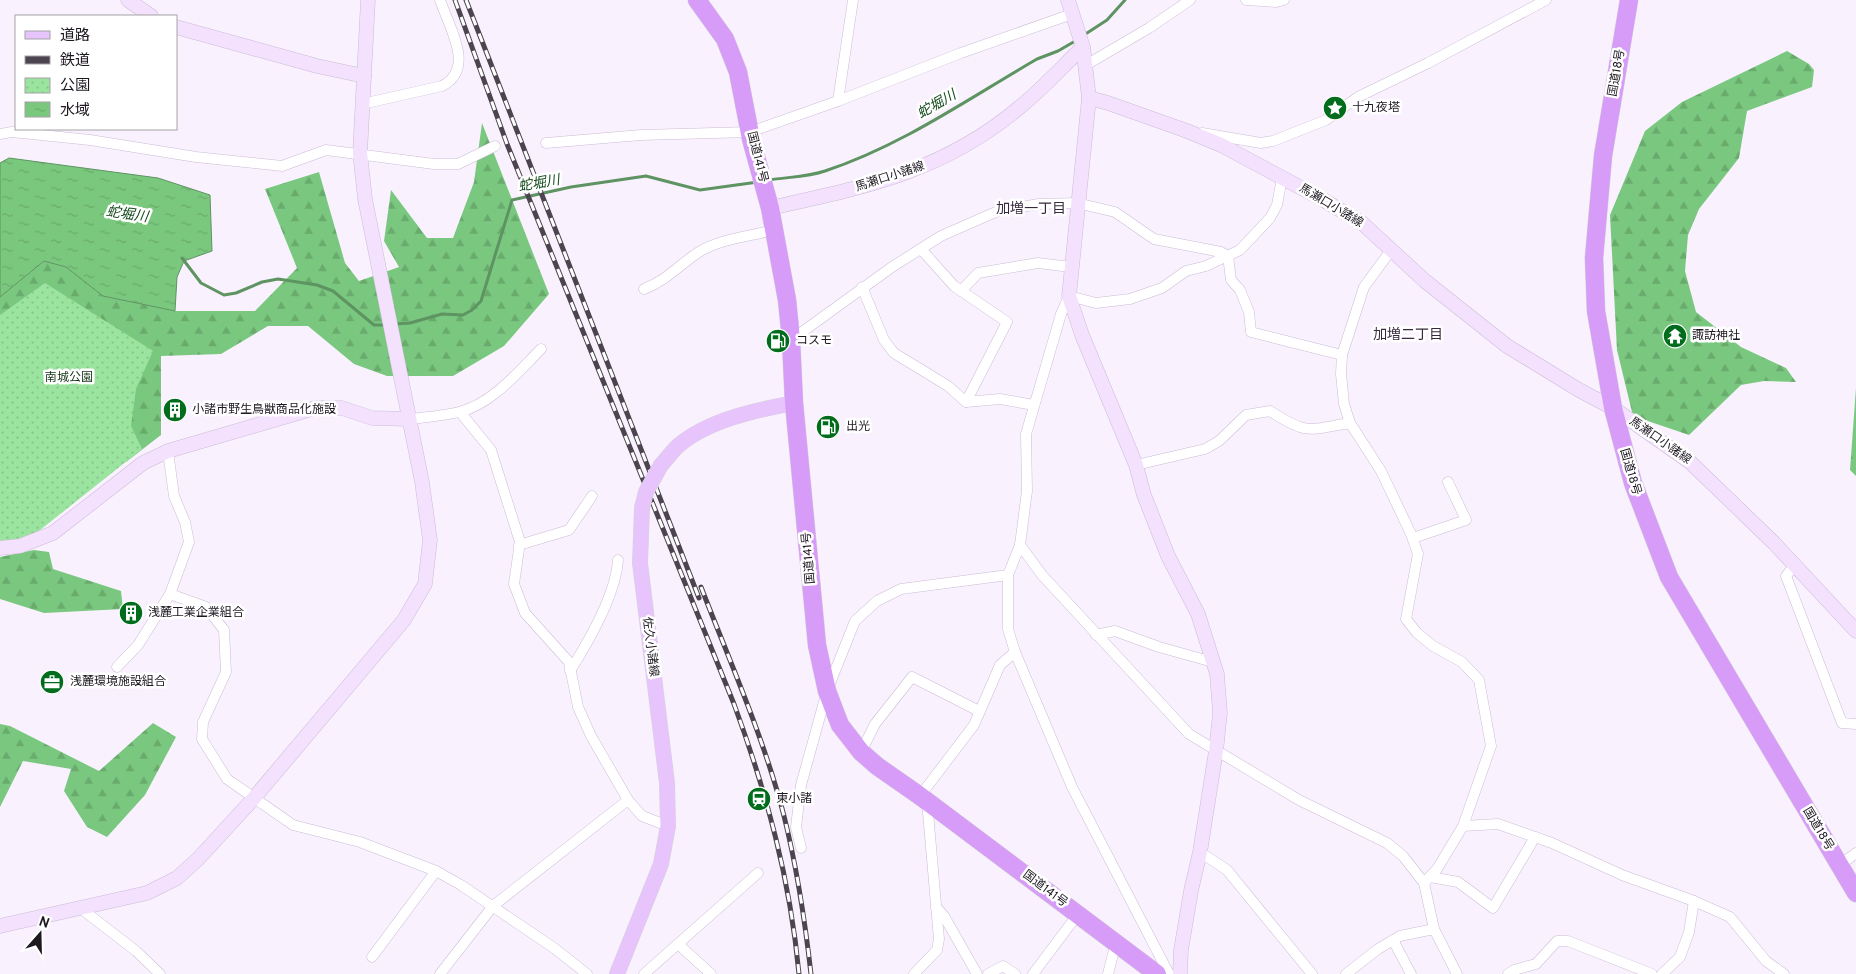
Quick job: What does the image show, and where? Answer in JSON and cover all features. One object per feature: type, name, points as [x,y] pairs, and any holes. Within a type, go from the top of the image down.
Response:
[{"type":"highway","name":"国道18号","points":[[1629,0],[1603,156],[1594,258],[1596,311],[1612,408],[1633,484],[1669,577],[1856,893]]},
{"type":"highway","name":"国道141号","points":[[701,1],[725,39],[738,72],[750,132],[770,208],[791,340],[794,403],[817,645],[827,691],[840,725],[861,752],[876,766],[924,798],[1157,974]]},
{"type":"main road","name":"佐久小諸線","points":[[617,974],[661,864],[668,826],[667,783],[640,563],[642,508],[646,492],[661,465],[679,445],[722,422],[749,413],[794,403]]},
{"type":"street","points":[[128,0],[150,15]]},
{"type":"street","points":[[0,926],[147,893],[177,878],[198,859],[254,798],[404,620],[425,584],[430,540],[422,482],[365,199],[360,153],[368,0]]},
{"type":"street","points":[[362,104],[449,83],[460,66],[460,60],[440,0]]},
{"type":"street","points":[[838,101],[853,0]]},
{"type":"street","points":[[1086,65],[1149,28],[1190,0]]},
{"type":"street","points":[[1246,0],[1276,2],[1284,0]]},
{"type":"street","points":[[1187,131],[1261,143],[1272,141],[1326,120],[1358,97],[1489,32],[1542,0]]},
{"type":"street","points":[[546,143],[641,135],[750,132],[838,101],[1070,7],[1083,47],[1088,98],[1069,296],[1026,434],[1027,491],[1020,544],[1008,575],[1008,629],[1015,652],[1072,786],[1169,974]]},
{"type":"street","points":[[178,29],[317,66],[364,76]]},
{"type":"street","name":"馬瀬口小諸線","points":[[770,208],[864,187],[919,169],[962,148],[1020,108],[1083,47]]},
{"type":"street","name":"馬瀬口小諸線","points":[[1088,98],[1108,103],[1221,145],[1320,198],[1362,223],[1425,281],[1507,346],[1612,408],[1690,462],[1856,631]]},
{"type":"street","points":[[0,134],[12,132],[90,140],[196,157],[282,166],[326,150],[434,164],[458,164],[495,146]]},
{"type":"street","points":[[1069,296],[1096,304],[1130,299],[1162,288],[1186,271],[1206,266],[1240,250],[1270,218],[1277,205],[1282,178]]},
{"type":"street","points":[[791,340],[862,287],[941,236],[998,211],[1040,204],[1077,203],[1115,212],[1154,239],[1222,252],[1228,256],[1231,280],[1240,290],[1249,312],[1251,332],[1342,355]]},
{"type":"street","points":[[644,289],[659,284],[698,253],[709,247],[774,230]]},
{"type":"street","points":[[921,249],[954,286],[1007,322],[966,402]]},
{"type":"street","points":[[1392,249],[1364,287],[1342,355],[1341,374],[1344,404],[1350,422],[1381,471],[1413,538],[1418,554],[1406,618],[1417,633],[1433,646],[1462,662],[1479,680],[1486,710],[1491,746],[1463,826],[1427,880]]},
{"type":"street","points":[[961,291],[978,273],[1038,263],[1071,266]]},
{"type":"street","points":[[862,287],[884,340],[894,353],[948,386],[966,402],[1000,399],[1034,405]]},
{"type":"street","points":[[1069,296],[1082,334],[1136,465],[1144,495],[1168,556],[1198,614],[1217,674],[1220,713],[1216,751],[1200,852],[1181,950],[1180,974]]},
{"type":"street","points":[[0,548],[20,546],[54,533],[143,463],[168,451],[315,408],[342,408],[372,418],[409,419],[460,412],[483,402],[514,377],[541,349]]},
{"type":"street","points":[[1136,465],[1205,449],[1219,441],[1246,415],[1270,411],[1294,427],[1307,430],[1350,422]]},
{"type":"street","points":[[460,412],[491,450],[519,545],[514,584],[524,613],[568,662],[578,707],[591,736],[628,800],[642,816],[668,826]]},
{"type":"street","points":[[117,667],[138,645],[170,594],[189,542],[185,522],[174,496],[168,451]]},
{"type":"street","points":[[1413,538],[1466,520],[1448,482]]},
{"type":"street","points":[[519,545],[569,530],[592,496]]},
{"type":"street","points":[[1020,544],[1042,575],[1189,734],[1299,800],[1387,843],[1403,856],[1427,880],[1434,929],[1457,974]]},
{"type":"street","points":[[570,671],[591,637],[617,574],[618,560]]},
{"type":"street","points":[[1794,566],[1786,576],[1842,724],[1856,724]]},
{"type":"street","points":[[800,848],[796,826],[801,785],[827,691],[855,621],[877,601],[901,589],[1008,575]]},
{"type":"street","points":[[170,594],[206,607],[224,630],[226,672],[203,722],[202,739],[227,779],[293,825],[360,842],[436,871],[461,884],[587,974]]},
{"type":"street","points":[[1096,635],[1115,631],[1159,647],[1213,662]]},
{"type":"street","points":[[914,974],[937,950],[939,939],[924,798],[974,725],[1000,665],[1015,652]]},
{"type":"street","points":[[861,752],[875,724],[912,677],[979,711]]},
{"type":"street","points":[[440,974],[493,906],[628,800]]},
{"type":"street","points":[[1463,826],[1498,824],[1535,837],[1622,875],[1694,901],[1730,917],[1766,961],[1784,974]]},
{"type":"street","points":[[1427,880],[1458,882],[1493,908],[1535,837]]},
{"type":"street","points":[[1200,852],[1227,870],[1312,974]]},
{"type":"street","points":[[1840,865],[1856,854]]},
{"type":"street","points":[[372,957],[436,871]]},
{"type":"street","points":[[644,974],[758,873]]},
{"type":"street","points":[[1662,974],[1680,957],[1689,932],[1694,901]]},
{"type":"street","points":[[79,907],[136,951],[160,974]]},
{"type":"street","points":[[936,907],[944,916],[977,974]]},
{"type":"street","points":[[1033,974],[1078,914]]},
{"type":"street","points":[[1346,974],[1400,936],[1434,929]]},
{"type":"street","points":[[1393,940],[1411,974]]},
{"type":"street","points":[[1508,974],[1514,970],[1536,964],[1557,941],[1568,941],[1652,974]]},
{"type":"street","points":[[1108,974],[1116,942]]},
{"type":"street","points":[[678,944],[711,974]]},
{"type":"street","points":[[988,974],[1003,966],[1015,974]]},
{"type":"green space","points":[[1787,51],[1809,64],[1814,70],[1812,87],[1747,111],[1739,158],[1699,209],[1688,235],[1685,271],[1696,312],[1741,347],[1786,368],[1796,382],[1764,381],[1741,385],[1689,435],[1633,416],[1617,350],[1610,215],[1645,131],[1682,102]]},
{"type":"green space","points":[[482,123],[549,294],[504,346],[453,376],[387,376],[354,364],[308,326],[268,326],[221,354],[161,356],[161,435],[126,462],[0,385],[0,297],[44,261],[66,267],[103,296],[175,311],[255,311],[297,268],[265,189],[319,172],[345,263],[359,281],[399,267],[384,241],[391,190],[427,238],[453,238],[474,182]]},
{"type":"green space","name":"南城公園","points":[[45,283],[153,351],[136,389],[131,426],[142,449],[20,546],[0,553],[0,315]]},
{"type":"green space","points":[[1856,388],[1856,476],[1850,470]]},
{"type":"green space","points":[[34,550],[49,552],[53,569],[121,591],[123,609],[44,613],[0,599],[0,557]]},
{"type":"green space","points":[[153,723],[176,737],[145,795],[107,837],[87,827],[64,791],[71,769],[23,761],[0,807],[0,724],[10,726],[99,771]]},
{"type":"water","points":[[9,158],[158,178],[210,195],[212,251],[184,261],[177,277],[175,311],[103,296],[66,267],[44,261],[0,297],[0,163]]},
{"type":"waterway","name":"蛇堀川","points":[[1084,35],[1107,20],[1125,0]]},
{"type":"waterway","name":"蛇堀川","points":[[769,180],[818,173],[880,149],[934,121],[1037,59],[1058,51],[1077,40]]},
{"type":"waterway","name":"蛇堀川","points":[[395,324],[410,323],[442,314],[463,315],[472,310],[481,301],[512,200],[571,187],[646,176],[700,190],[758,182]]},
{"type":"waterway","name":"蛇堀川","points":[[182,258],[201,283],[224,295],[236,293],[262,282],[278,279],[317,285],[333,291],[374,325],[386,325]]},
{"type":"railway","points":[[455,0],[507,144],[734,704],[757,771],[776,837],[790,904],[799,974]]},
{"type":"railway","points":[[466,0],[699,598]]},
{"type":"railway","points":[[701,587],[746,700],[776,787],[797,875],[811,974]]},
{"type":"place","name":"十九夜塔","points":[[1335,108]]},
{"type":"place","name":"諏訪神社","points":[[1675,336]]},
{"type":"place","name":"コスモ","points":[[778,341]]},
{"type":"place","name":"小諸市野生鳥獣商品化施設","points":[[175,410]]},
{"type":"place","name":"出光","points":[[828,427]]},
{"type":"place","name":"浅麓工業企業組合","points":[[131,613]]},
{"type":"place","name":"浅麓環境施設組合","points":[[52,682]]},
{"type":"place","name":"東小諸","points":[[759,799]]},
{"type":"district","name":"加増一丁目","points":[[1031,209]]},
{"type":"district","name":"加増二丁目","points":[[1408,335]]}]
